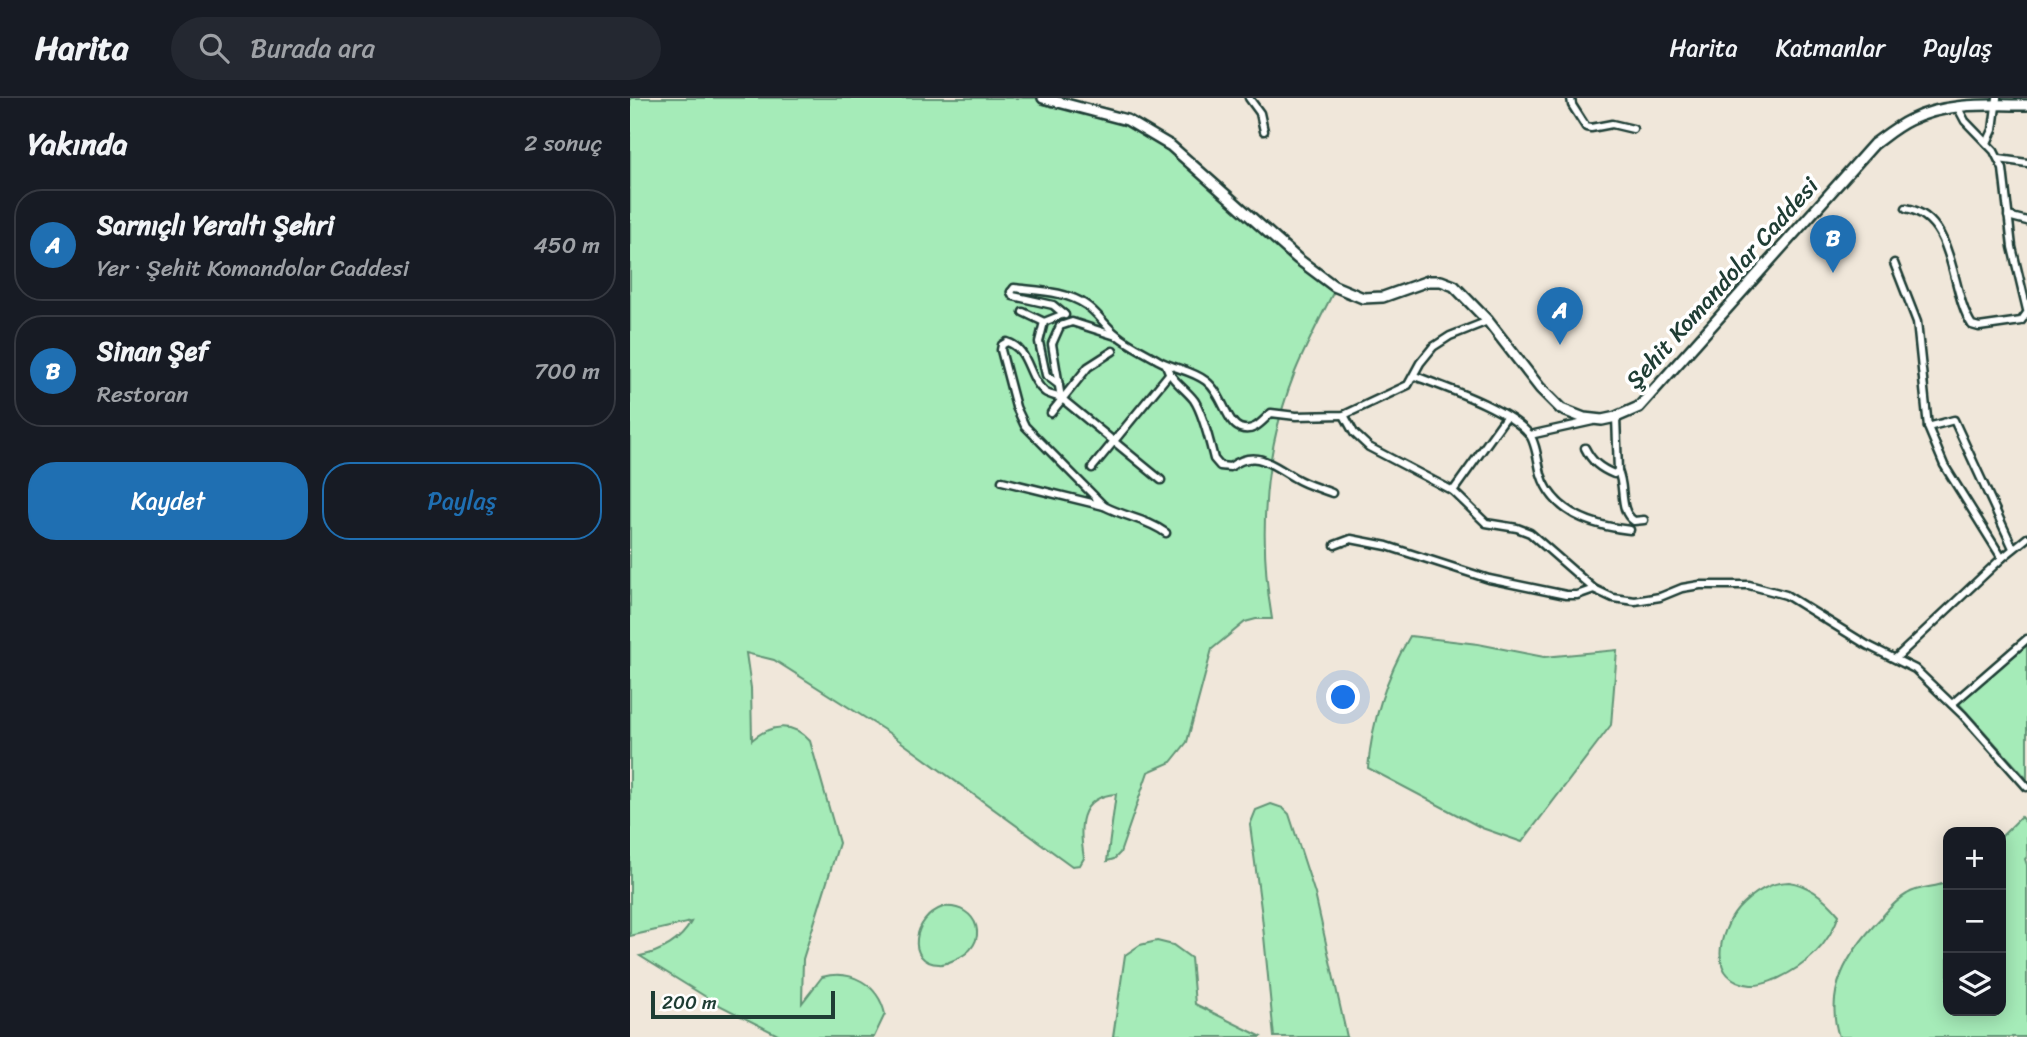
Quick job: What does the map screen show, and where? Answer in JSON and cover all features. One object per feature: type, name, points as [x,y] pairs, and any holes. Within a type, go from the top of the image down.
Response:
[{"type":"main road","name":"Şehit Komandolar Caddesi","points":[[1043,98],[1127,120],[1148,131],[1171,146],[1298,259],[1334,286],[1363,298],[1382,298],[1429,281],[1441,281],[1454,286],[1488,321],[1540,388],[1561,409],[1584,418],[1602,420],[1639,407],[1874,144],[1908,121],[1931,111],[1997,101],[2027,105]]},
{"type":"street","points":[[1249,98],[1261,113],[1264,131]]},
{"type":"street","points":[[1570,98],[1586,127],[1612,124],[1633,129]]},
{"type":"street","points":[[1987,143],[1993,130],[1997,101]]},
{"type":"street","points":[[1906,208],[1925,215],[1936,228],[1951,262],[1972,325],[1979,327],[2021,321],[2027,312],[2014,260],[2006,178],[1999,159],[1965,121],[1956,106]]},
{"type":"street","points":[[1999,159],[2027,163]]},
{"type":"street","points":[[2008,216],[2027,221]]},
{"type":"street","points":[[1894,263],[1917,321],[1928,427],[1944,465],[2002,558]]},
{"type":"street","points":[[1067,323],[1064,314],[1053,305],[1013,296],[1011,292],[1016,288],[1066,296],[1086,305],[1118,337],[1166,365],[1189,370],[1205,380],[1222,400],[1232,423],[1243,429],[1255,428],[1271,413],[1296,416],[1344,415],[1408,385],[1433,347],[1450,336],[1488,321]]},
{"type":"street","points":[[1023,312],[1044,322],[1064,314]]},
{"type":"street","points":[[1044,322],[1039,342],[1041,359],[1046,375],[1059,386]]},
{"type":"street","points":[[1067,323],[1118,337]]},
{"type":"street","points":[[1061,398],[1052,344],[1057,330],[1067,323]]},
{"type":"street","points":[[1104,506],[1026,425],[1016,407],[1001,350],[1003,344],[1007,342],[1022,351],[1032,376],[1045,391],[1061,398],[1161,480]]},
{"type":"street","points":[[1051,413],[1088,367],[1113,351]]},
{"type":"street","points":[[1166,365],[1169,373],[1195,402],[1214,459],[1220,466],[1230,467],[1248,458],[1258,458],[1298,480],[1332,493]]},
{"type":"street","points":[[1093,468],[1169,373]]},
{"type":"street","points":[[1415,376],[1459,393],[1506,417],[1530,435],[1542,479],[1564,508],[1604,527],[1630,530]]},
{"type":"street","points":[[1344,415],[1354,433],[1369,447],[1453,491],[1486,523],[1530,533],[1594,589],[1613,598],[1635,601],[1660,597],[1690,586],[1761,586],[1786,595],[1867,645],[1915,669],[1952,704],[2027,788]]},
{"type":"street","points":[[1453,491],[1506,417]]},
{"type":"street","points":[[1616,417],[1618,471],[1622,479],[1624,507],[1627,516],[1634,521],[1644,520]]},
{"type":"street","points":[[1530,435],[1602,420]]},
{"type":"street","points":[[1928,427],[1954,420],[2013,548]]},
{"type":"street","points":[[1585,448],[1600,468],[1614,474],[1618,471]]},
{"type":"street","points":[[1002,481],[1104,506],[1122,515],[1153,523],[1166,533]]},
{"type":"street","points":[[1896,658],[2002,558],[2027,538]]},
{"type":"street","points":[[1335,545],[1351,539],[1387,546],[1489,579],[1566,595],[1577,595],[1594,589]]},
{"type":"street","points":[[1952,704],[2027,639]]},
{"type":"green space","points":[[630,98],[1045,98],[1145,129],[1335,289],[1295,372],[1276,432],[1270,463],[1265,556],[1272,619],[1245,622],[1212,649],[1187,742],[1171,762],[1148,772],[1120,853],[1114,859],[1107,861],[1116,794],[1103,796],[1087,808],[1081,836],[1084,858],[1080,865],[1072,866],[889,733],[774,660],[746,653],[751,688],[752,740],[766,731],[781,727],[796,730],[810,741],[839,843],[803,959],[802,1003],[822,977],[843,975],[862,981],[876,994],[885,1014],[874,1037],[777,1037],[778,1035],[719,1005],[640,956],[670,945],[682,935],[691,922],[630,936]]},
{"type":"green space","points":[[1410,636],[1478,644],[1544,657],[1617,650],[1611,725],[1522,842],[1482,828],[1368,768],[1382,699]]},
{"type":"green space","points":[[2027,644],[2027,779],[1955,699]]},
{"type":"green space","points":[[1271,804],[1283,808],[1289,814],[1315,894],[1347,1037],[1274,1037],[1250,825],[1256,810]]},
{"type":"green space","points":[[2021,817],[2027,824],[2027,1037],[1839,1037],[1835,1020],[1837,988],[1849,959],[1895,902],[1912,891],[1943,884],[1943,1016],[2006,1016],[2006,832]]},
{"type":"green space","points":[[1789,882],[1811,890],[1839,915],[1829,936],[1807,961],[1788,974],[1758,985],[1737,981],[1722,965],[1720,954],[1725,930],[1738,909],[1755,894],[1774,884]]},
{"type":"green space","points":[[943,907],[965,911],[976,926],[977,936],[974,945],[966,953],[941,964],[928,962],[921,956],[917,939],[925,920]]},
{"type":"green space","points":[[1157,941],[1173,945],[1191,958],[1195,1004],[1262,1037],[1113,1037],[1125,955],[1140,945]]},
{"type":"place","name":"Sinan Şef","points":[[1833,273]]},
{"type":"place","name":"Sarnıçlı Yeraltı Şehri","points":[[1560,345]]}]
